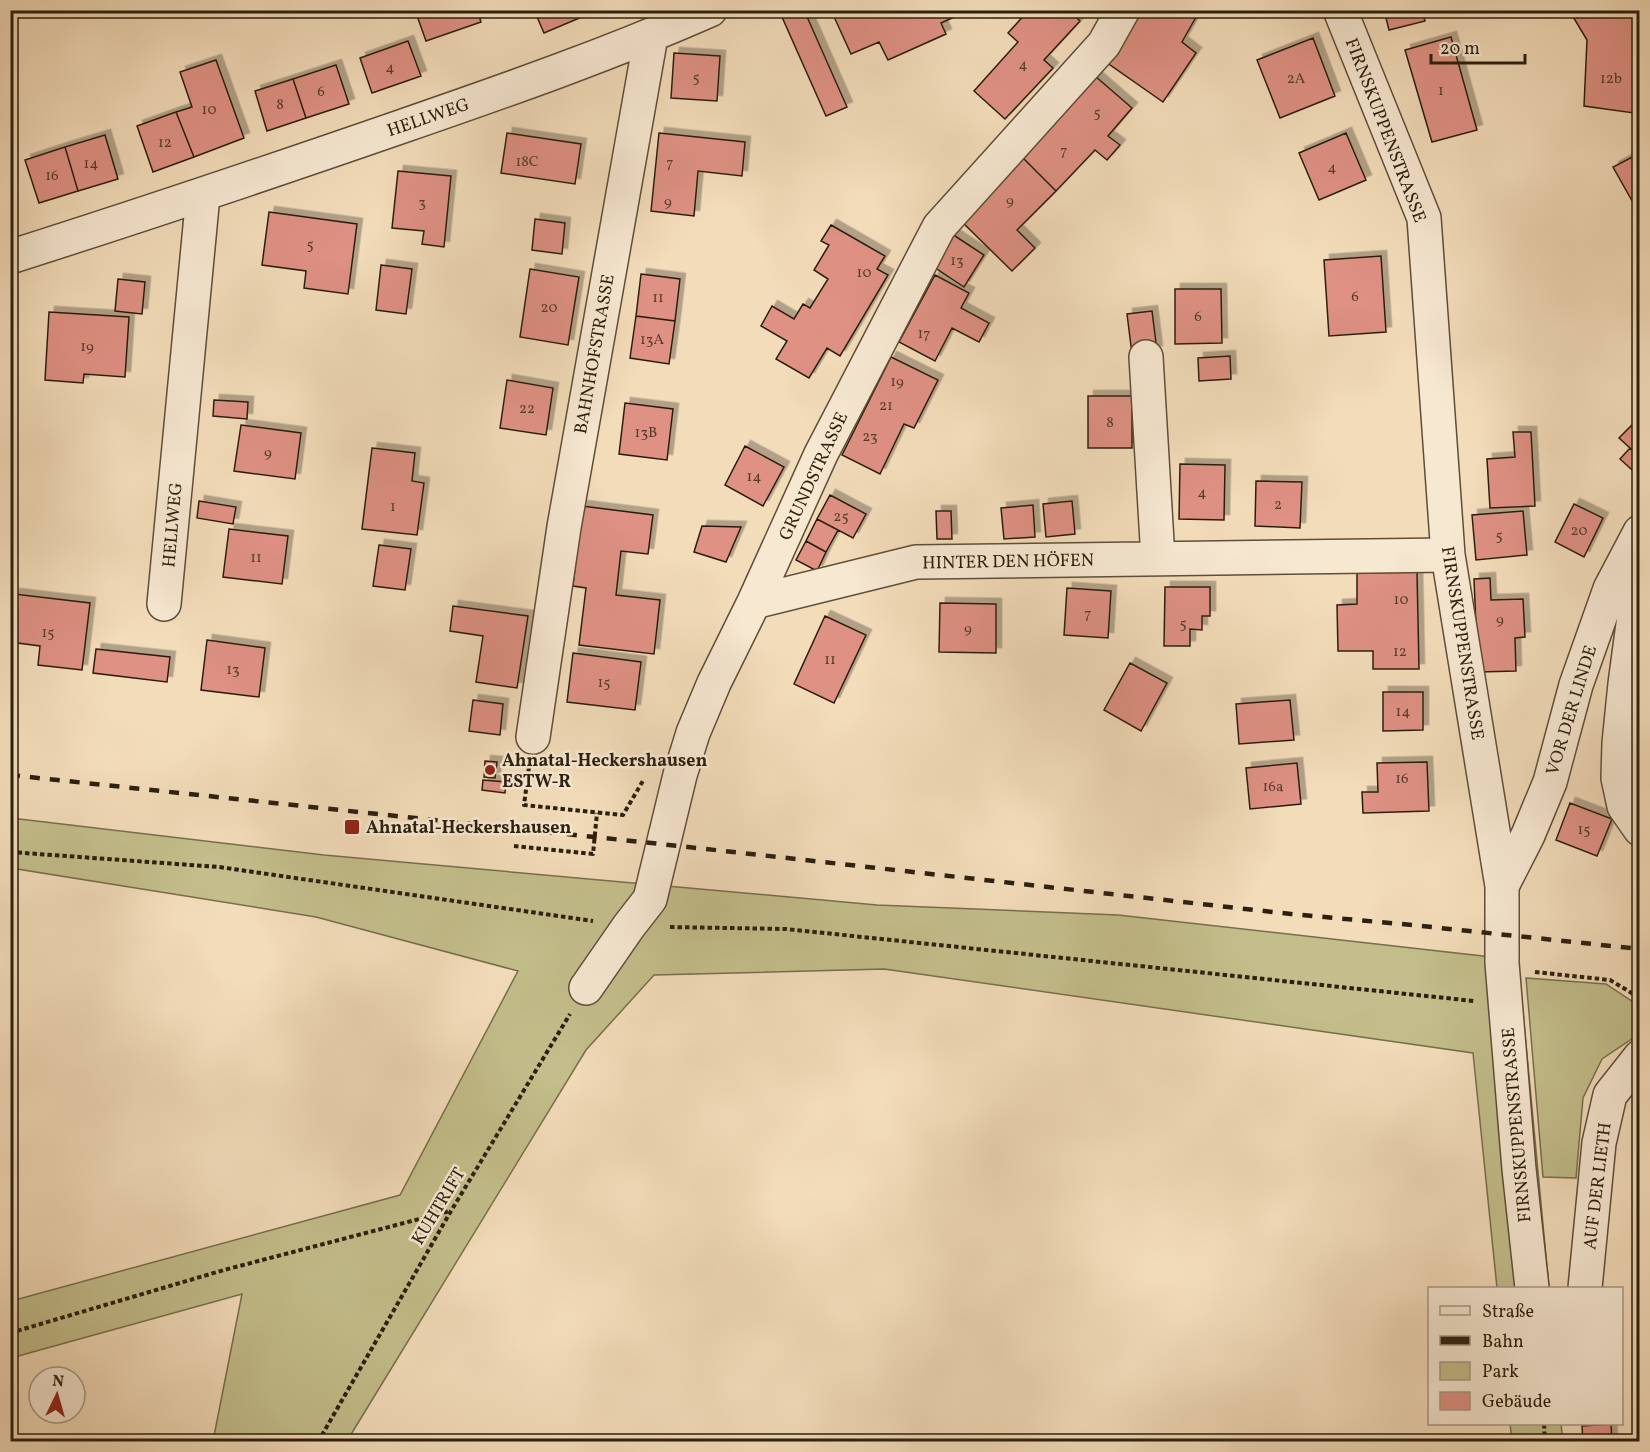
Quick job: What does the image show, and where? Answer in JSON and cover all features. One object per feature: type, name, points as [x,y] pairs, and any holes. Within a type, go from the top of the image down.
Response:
[{"type":"street","points":[[651,36],[710,10]]},
{"type":"street","name":"GRUNDSTRASSE","points":[[586,988],[650,899],[680,776],[693,734],[714,683],[754,603],[821,454],[939,227],[1104,44],[1123,10]]},
{"type":"street","name":"FIRNSKUPPENSTRASSE","points":[[1340,10],[1424,218],[1448,555],[1502,886],[1502,963],[1505,1004],[1532,1287]]},
{"type":"street","name":"HELLWEG","points":[[10,257],[203,195],[487,97],[651,36]]},
{"type":"street","name":"BAHNHOFSTRASSE","points":[[532,737],[564,527],[651,36]]},
{"type":"street","name":"HELLWEG","points":[[164,604],[203,195]]},
{"type":"street","points":[[1146,357],[1158,559]]},
{"type":"street","name":"VOR DER LINDE","points":[[1639,533],[1639,579],[1624,684],[1618,778],[1624,806],[1640,830]]},
{"type":"street","name":"VOR DER LINDE","points":[[1502,886],[1528,835],[1550,782],[1576,685],[1610,589],[1639,533]]},
{"type":"street","name":"HINTER DEN HÖFEN","points":[[754,603],[916,562],[1448,555]]},
{"type":"street","name":"AUF DER LIETH","points":[[1585,1287],[1599,1143],[1610,1095],[1640,1057]]},
{"type":"path","points":[[532,737],[524,805],[622,815],[630,803]]},
{"type":"path","points":[[514,846],[593,854],[597,813]]},
{"type":"path","points":[[10,852],[219,867],[629,926],[786,930],[1505,1004]]},
{"type":"path","points":[[1530,968],[1534,972],[1611,980],[1640,998]]},
{"type":"path","name":"KUHTRIFT","points":[[318,1442],[450,1211],[586,988]]},
{"type":"path","points":[[10,1333],[224,1270],[450,1211]]},
{"type":"path","points":[[1544,1425],[1545,1442]]},
{"type":"green space","points":[[11,818],[324,855],[877,905],[1118,915],[1518,960],[1549,1287],[1497,1287],[1473,1053],[884,969],[654,975],[586,1050],[347,1441],[213,1441],[242,1294],[11,1358],[11,1301],[400,1195],[518,971],[316,917],[11,868]]},
{"type":"green space","points":[[1526,978],[1606,984],[1639,1006],[1639,1034],[1602,1059],[1583,1098],[1576,1178],[1543,1177]]},
{"type":"green space","points":[[1510,1425],[1561,1425],[1563,1441],[1512,1441]]},
{"type":"building","points":[[415,10],[477,10],[481,22],[426,41]]},
{"type":"building","points":[[534,10],[581,10],[584,16],[544,33]]},
{"type":"building","points":[[796,10],[804,10],[847,107],[826,116],[782,17]]},
{"type":"building","points":[[831,10],[954,10],[957,16],[941,23],[946,34],[888,60],[879,42],[851,54]]},
{"type":"building","points":[[1029,10],[1069,10],[1080,21],[1044,60],[1053,68],[1005,119],[974,91],[1018,42],[1008,33]]},
{"type":"building","points":[[1143,10],[1200,10],[1182,42],[1196,53],[1163,102],[1106,62]]},
{"type":"building","points":[[1384,10],[1422,10],[1425,21],[1389,30]]},
{"type":"building","points":[[1569,10],[1629,10],[1640,30],[1634,113],[1584,106],[1587,40]]},
{"type":"building","points":[[1451,37],[1477,130],[1432,142],[1405,50]]},
{"type":"building","points":[[1313,38],[1335,96],[1280,118],[1257,60]]},
{"type":"building","points":[[408,41],[421,76],[372,93],[360,58]]},
{"type":"building","points":[[674,53],[720,56],[717,101],[671,98]]},
{"type":"building","points":[[216,60],[244,138],[194,157],[176,112],[192,107],[180,72]]},
{"type":"building","points":[[336,65],[349,104],[306,118],[293,79]]},
{"type":"building","points":[[1095,76],[1132,108],[1108,136],[1120,145],[1107,160],[1095,150],[1056,191],[1023,158]]},
{"type":"building","points":[[293,79],[306,118],[267,131],[255,91]]},
{"type":"building","points":[[176,112],[194,157],[153,172],[137,126]]},
{"type":"building","points":[[507,133],[581,144],[575,184],[501,173]]},
{"type":"building","points":[[659,133],[745,142],[742,176],[698,171],[694,216],[651,211]]},
{"type":"building","points":[[1346,133],[1366,180],[1319,200],[1299,153]]},
{"type":"building","points":[[105,135],[118,179],[78,191],[65,147]]},
{"type":"building","points":[[65,147],[78,191],[39,203],[25,160]]},
{"type":"building","points":[[1640,153],[1640,215],[1613,167]]},
{"type":"building","points":[[1023,158],[1056,191],[1017,230],[1035,248],[1012,271],[960,220]]},
{"type":"building","points":[[398,171],[451,176],[444,247],[422,244],[424,231],[392,228]]},
{"type":"building","points":[[269,212],[357,224],[348,294],[304,288],[306,271],[262,265]]},
{"type":"building","points":[[535,219],[565,223],[562,254],[532,250]]},
{"type":"building","points":[[831,225],[885,256],[877,269],[888,275],[840,356],[827,348],[809,378],[776,359],[787,341],[761,326],[772,306],[794,319],[803,304],[810,308],[828,279],[814,270],[829,245],[821,241]]},
{"type":"building","points":[[952,234],[984,255],[964,287],[931,265]]},
{"type":"building","points":[[1381,256],[1386,332],[1329,336],[1324,260]]},
{"type":"building","points":[[381,265],[412,269],[406,314],[376,310]]},
{"type":"building","points":[[530,269],[579,277],[568,345],[520,337]]},
{"type":"building","points":[[641,274],[680,279],[675,321],[636,316]]},
{"type":"building","points":[[935,275],[969,293],[961,308],[989,323],[979,342],[952,328],[935,361],[899,342]]},
{"type":"building","points":[[118,279],[145,282],[142,314],[115,311]]},
{"type":"building","points":[[1175,289],[1221,289],[1222,343],[1175,344]]},
{"type":"building","points":[[1152,311],[1157,351],[1132,354],[1127,314]]},
{"type":"building","points":[[49,312],[129,317],[125,377],[84,374],[83,383],[45,380]]},
{"type":"building","points":[[636,316],[675,321],[669,364],[630,358]]},
{"type":"building","points":[[1230,356],[1231,379],[1199,381],[1198,358]]},
{"type":"building","points":[[891,357],[938,380],[914,428],[904,424],[880,474],[842,455]]},
{"type":"building","points":[[507,380],[553,388],[546,435],[500,428]]},
{"type":"building","points":[[1088,396],[1132,396],[1132,448],[1088,448]]},
{"type":"building","points":[[214,400],[248,402],[247,419],[213,416]]},
{"type":"building","points":[[625,403],[673,409],[667,460],[619,454]]},
{"type":"building","points":[[1640,417],[1640,457],[1619,438]]},
{"type":"building","points":[[241,425],[301,433],[295,479],[234,471]]},
{"type":"building","points":[[1513,432],[1531,432],[1535,506],[1490,508],[1487,459],[1515,457]]},
{"type":"building","points":[[745,446],[784,467],[763,506],[725,485]]},
{"type":"building","points":[[372,448],[415,453],[412,481],[424,483],[417,535],[362,529]]},
{"type":"building","points":[[1630,448],[1640,457],[1640,477],[1620,459]]},
{"type":"building","points":[[1180,464],[1225,465],[1224,520],[1179,519]]},
{"type":"building","points":[[1256,481],[1302,482],[1300,528],[1255,526]]},
{"type":"building","points":[[830,495],[866,514],[853,538],[817,519]]},
{"type":"building","points":[[199,501],[236,507],[233,524],[197,518]]},
{"type":"building","points":[[1072,501],[1075,534],[1046,537],[1043,504]]},
{"type":"building","points":[[1574,504],[1603,518],[1584,557],[1555,542]]},
{"type":"building","points":[[1033,505],[1035,537],[1004,539],[1001,508]]},
{"type":"building","points":[[582,506],[653,515],[648,554],[621,551],[616,595],[660,600],[654,654],[579,645],[586,588],[573,586]]},
{"type":"building","points":[[936,511],[951,511],[952,539],[937,539]]},
{"type":"building","points":[[1523,511],[1527,555],[1476,560],[1472,515]]},
{"type":"building","points":[[817,519],[838,530],[826,552],[806,541]]},
{"type":"building","points":[[702,526],[741,527],[726,562],[694,552]]},
{"type":"building","points":[[229,529],[288,536],[282,584],[223,577]]},
{"type":"building","points":[[806,541],[826,552],[817,571],[796,560]]},
{"type":"building","points":[[379,545],[411,549],[405,590],[373,586]]},
{"type":"building","points":[[1417,572],[1419,669],[1373,669],[1373,651],[1338,651],[1337,605],[1357,604],[1357,573]]},
{"type":"building","points":[[1490,578],[1491,600],[1523,599],[1525,637],[1515,638],[1516,671],[1478,672],[1474,579]]},
{"type":"building","points":[[1165,587],[1210,587],[1210,616],[1202,616],[1202,630],[1190,629],[1190,646],[1164,646]]},
{"type":"building","points":[[1067,588],[1111,591],[1108,638],[1064,635]]},
{"type":"building","points":[[14,594],[90,603],[82,670],[38,665],[40,646],[10,642]]},
{"type":"building","points":[[940,603],[996,604],[996,653],[939,652]]},
{"type":"building","points":[[453,606],[528,616],[517,688],[476,682],[483,636],[450,631]]},
{"type":"building","points":[[825,616],[866,635],[834,703],[794,684]]},
{"type":"building","points":[[207,640],[265,648],[259,697],[201,690]]},
{"type":"building","points":[[96,649],[170,657],[167,682],[93,673]]},
{"type":"building","points":[[573,653],[641,662],[635,710],[567,702]]},
{"type":"building","points":[[1130,663],[1167,683],[1141,731],[1104,710]]},
{"type":"building","points":[[1383,692],[1423,692],[1423,730],[1383,731]]},
{"type":"building","points":[[473,700],[503,704],[500,735],[469,731]]},
{"type":"building","points":[[1290,700],[1294,740],[1239,744],[1236,704]]},
{"type":"building","name":"Ahnatal-Heckershausen ESTW-R","points":[[485,761],[497,762],[495,778],[484,777]]},
{"type":"building","points":[[1427,762],[1429,811],[1363,813],[1362,792],[1378,792],[1377,763]]},
{"type":"building","points":[[1297,763],[1301,804],[1250,809],[1246,768]]},
{"type":"building","points":[[483,780],[506,782],[505,793],[482,790]]},
{"type":"building","points":[[1570,803],[1612,819],[1597,856],[1556,840]]},
{"type":"building","points":[[1611,1425],[1612,1442],[1583,1442],[1582,1426]]},
{"type":"railway","points":[[10,775],[1291,914],[1640,949]]},
{"type":"place","name":"Ahnatal-Heckershausen ESTW-R","points":[[490,770]]},
{"type":"place","name":"Ahnatal-Heckershausen","points":[[352,827]]}]
